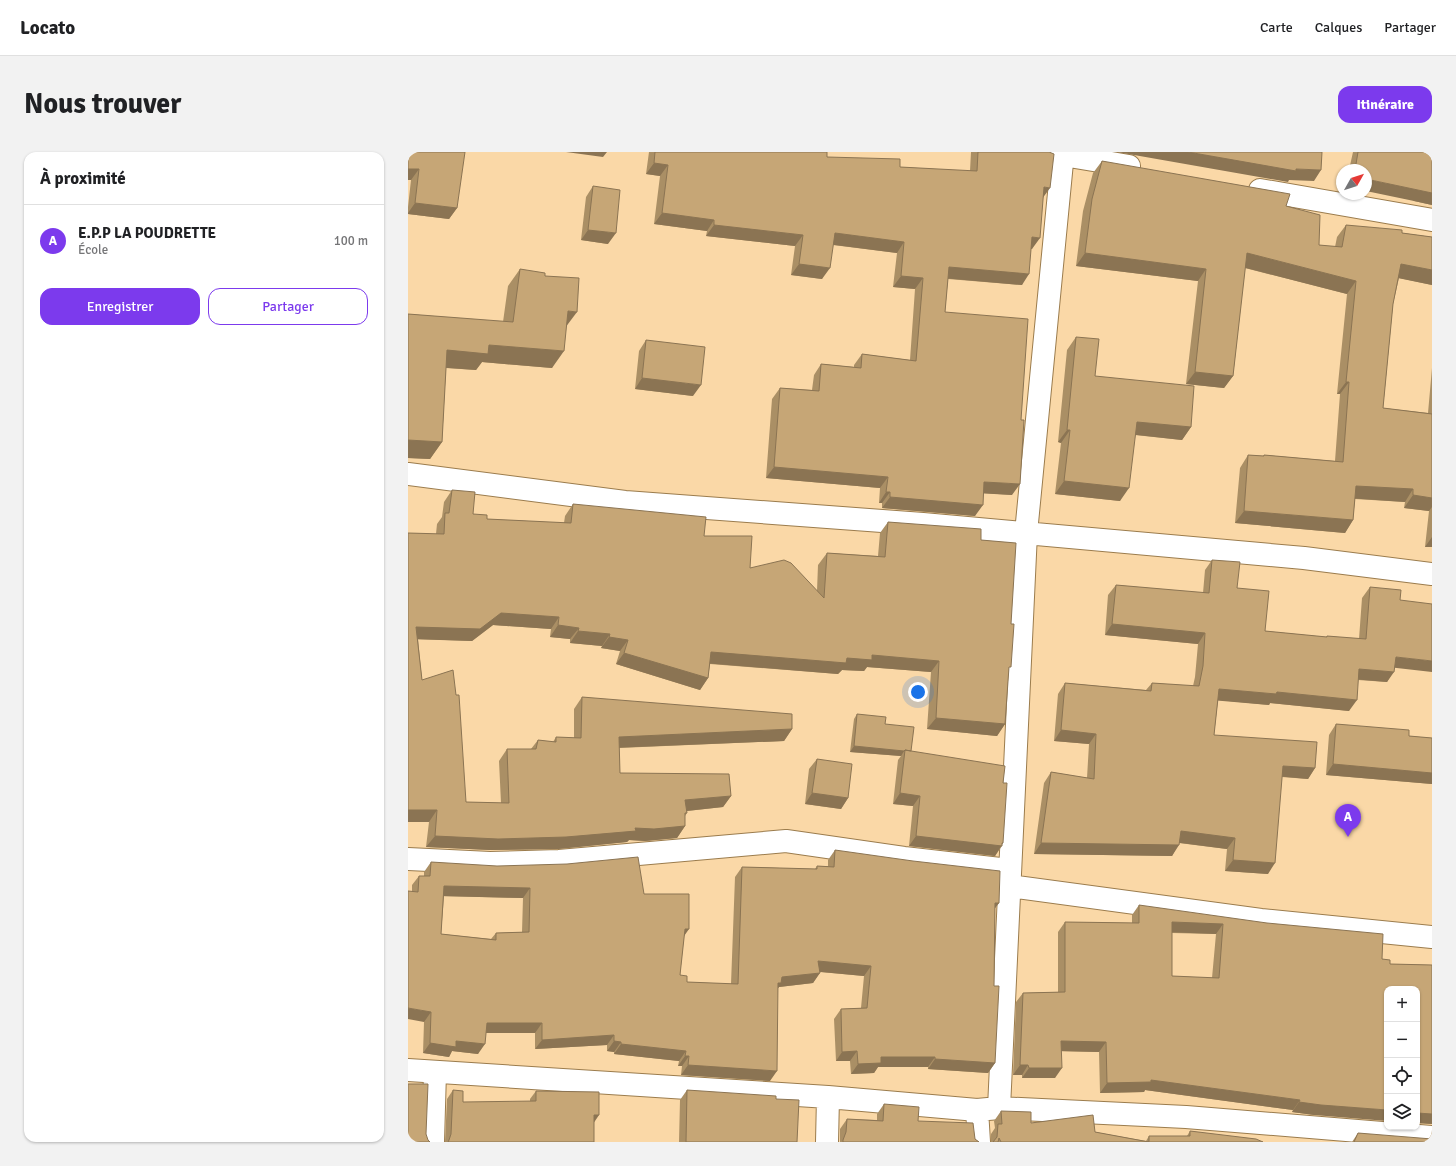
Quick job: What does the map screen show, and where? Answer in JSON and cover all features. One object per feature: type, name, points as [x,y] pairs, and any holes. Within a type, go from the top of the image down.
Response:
[{"type":"street","points":[[979,1142],[988,1109],[1009,878],[1026,533],[1057,153],[1147,169]]},
{"type":"street","points":[[1239,186],[1432,220]]},
{"type":"street","points":[[408,474],[625,502],[1026,533],[1304,558],[1432,574]]},
{"type":"street","points":[[408,859],[490,863],[559,861],[786,841],[904,858],[1009,878],[1261,920],[1432,937]]},
{"type":"street","points":[[408,1070],[828,1097],[988,1109],[1186,1117],[1432,1137]]},
{"type":"street","points":[[433,1142],[435,1072]]},
{"type":"street","points":[[827,1142],[828,1097]]},
{"type":"building","points":[[408,152],[465,152],[457,208],[415,203],[419,169],[408,169]]},
{"type":"building","points":[[655,152],[827,152],[827,157],[900,159],[900,167],[977,171],[978,152],[1049,152],[1054,154],[1050,188],[1044,187],[1040,238],[1032,237],[1029,274],[949,267],[945,312],[1028,319],[1021,420],[1024,420],[1020,484],[984,482],[983,505],[890,497],[890,492],[886,492],[888,477],[774,467],[780,388],[819,391],[821,364],[861,368],[862,354],[916,361],[923,278],[901,276],[904,242],[835,233],[830,268],[799,264],[803,235],[714,225],[714,220],[662,213],[668,165],[654,163]]},
{"type":"building","points":[[1188,152],[1322,152],[1321,170],[1296,169],[1296,171]]},
{"type":"building","points":[[1358,152],[1432,152],[1432,193],[1372,180],[1372,164],[1356,164]]},
{"type":"building","points":[[1102,161],[1290,194],[1286,206],[1320,215],[1319,245],[1342,247],[1346,225],[1402,230],[1402,233],[1432,237],[1432,270],[1401,264],[1393,304],[1383,408],[1432,414],[1432,498],[1413,495],[1413,489],[1356,486],[1353,520],[1244,511],[1248,455],[1343,462],[1349,382],[1346,382],[1356,281],[1247,253],[1233,376],[1195,372],[1206,269],[1085,253],[1092,199]]},
{"type":"building","points":[[593,186],[620,190],[616,233],[588,230]]},
{"type":"building","points":[[520,269],[545,273],[545,276],[579,278],[577,312],[568,311],[564,351],[489,345],[488,354],[447,350],[442,442],[408,440],[408,314],[513,322]]},
{"type":"building","points":[[1076,337],[1099,339],[1095,376],[1194,386],[1191,427],[1137,422],[1129,488],[1064,481],[1070,430],[1067,430]]},
{"type":"building","points":[[646,340],[705,347],[701,385],[642,378]]},
{"type":"building","points":[[452,490],[475,492],[473,514],[487,515],[487,519],[571,523],[573,504],[706,517],[704,536],[752,536],[750,568],[784,560],[791,563],[824,598],[827,553],[885,557],[888,522],[981,529],[981,540],[1016,543],[1011,624],[1014,624],[1005,724],[936,718],[939,661],[872,655],[872,660],[847,658],[846,663],[711,652],[708,678],[624,653],[628,640],[609,637],[610,634],[578,631],[579,628],[558,625],[559,617],[501,613],[480,629],[416,627],[422,680],[453,670],[456,695],[459,695],[466,802],[509,803],[507,749],[536,749],[538,740],[556,742],[556,737],[581,738],[582,697],[792,714],[792,729],[619,737],[620,773],[729,774],[731,796],[685,800],[687,813],[685,813],[685,826],[654,829],[635,828],[636,831],[566,837],[498,839],[435,836],[437,810],[408,810],[408,533],[444,534],[445,513],[449,513]]},
{"type":"building","points":[[1212,560],[1240,562],[1237,588],[1269,591],[1265,631],[1366,639],[1370,587],[1401,590],[1400,600],[1432,604],[1432,661],[1396,657],[1394,672],[1359,669],[1357,700],[1277,692],[1276,694],[1219,689],[1214,735],[1317,742],[1315,768],[1283,766],[1275,863],[1233,860],[1235,838],[1181,831],[1179,845],[1041,843],[1051,772],[1094,779],[1096,734],[1061,730],[1065,683],[1151,691],[1152,683],[1199,686],[1203,666],[1205,633],[1112,624],[1116,585],[1209,593]]},
{"type":"building","points":[[857,714],[886,717],[885,724],[914,727],[911,751],[854,746]]},
{"type":"building","points":[[1336,724],[1409,730],[1409,736],[1432,738],[1432,773],[1333,764]]},
{"type":"building","points":[[905,750],[1005,766],[1003,783],[1007,783],[1002,846],[916,836],[920,796],[900,793]]},
{"type":"building","points":[[817,759],[852,764],[848,798],[812,793]]},
{"type":"building","points":[[835,850],[1000,871],[999,903],[995,903],[994,986],[999,986],[995,1063],[935,1059],[935,1057],[881,1057],[881,1063],[858,1064],[857,1051],[842,1052],[841,1009],[867,1008],[871,966],[818,961],[820,973],[782,977],[781,983],[778,983],[777,1071],[688,1065],[689,1056],[685,1056],[686,1051],[621,1044],[621,1042],[614,1041],[614,1035],[542,1040],[542,1023],[487,1023],[485,1044],[456,1041],[456,1047],[430,1043],[431,1012],[408,1008],[408,891],[418,892],[419,876],[430,876],[431,862],[497,866],[567,864],[638,857],[644,894],[689,894],[689,929],[685,929],[680,975],[687,976],[687,982],[738,984],[742,867],[817,869],[817,866],[834,867]],"holes":[[[444,886],[530,888],[529,932],[496,933],[496,940],[441,934]]]},
{"type":"building","points":[[1139,905],[1267,923],[1383,934],[1382,959],[1390,960],[1390,964],[1432,965],[1432,1114],[1420,1113],[1420,986],[1384,986],[1384,1110],[1321,1105],[1299,1102],[1300,1100],[1151,1080],[1151,1082],[1107,1083],[1106,1042],[1061,1041],[1062,1068],[1029,1068],[1028,1065],[1020,1065],[1023,993],[1065,992],[1065,922],[1139,923]],"holes":[[[1172,922],[1223,924],[1219,978],[1172,976]]]},
{"type":"building","points":[[408,1084],[428,1084],[426,1134],[430,1142],[408,1142]]},
{"type":"building","points":[[453,1090],[463,1091],[463,1102],[536,1101],[536,1091],[599,1092],[599,1115],[594,1115],[594,1142],[448,1142],[451,1134]]},
{"type":"building","points":[[687,1090],[776,1096],[776,1099],[799,1100],[797,1142],[686,1142]]},
{"type":"building","points":[[884,1104],[919,1107],[918,1121],[973,1123],[975,1139],[979,1142],[843,1142],[846,1132],[847,1119],[883,1121]]},
{"type":"building","points":[[1001,1111],[1031,1112],[1031,1123],[1093,1115],[1095,1132],[1149,1142],[1001,1142],[999,1138],[998,1142],[993,1142],[997,1137],[998,1124],[1002,1124]]},
{"type":"building","points":[[1190,1131],[1256,1139],[1263,1142],[1149,1142],[1149,1136],[1190,1136]]},
{"type":"building","points":[[1358,1133],[1432,1139],[1432,1142],[1354,1142]]},
{"type":"place","name":"E.P.P LA POUDRETTE","points":[[1348,837]]}]
